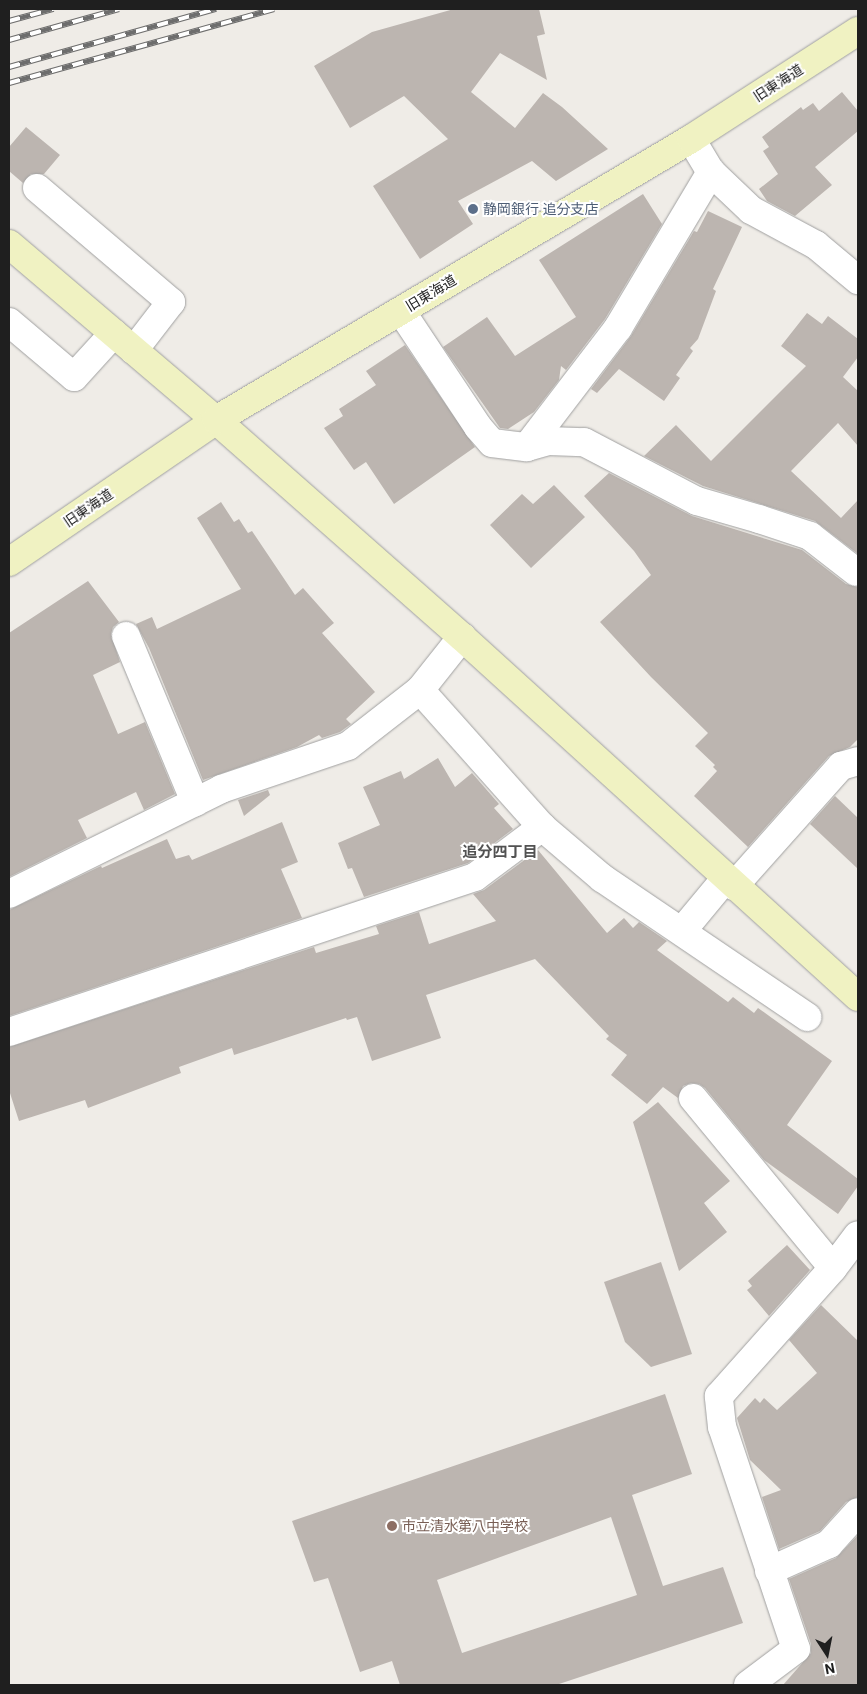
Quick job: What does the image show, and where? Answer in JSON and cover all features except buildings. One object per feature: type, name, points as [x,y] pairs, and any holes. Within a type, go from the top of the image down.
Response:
[{"type":"street","name":"旧東海道","points":[[9,562],[216,420],[691,139],[858,31]]},
{"type":"street","points":[[691,139],[711,172],[751,210],[816,245],[858,280]]},
{"type":"street","points":[[527,447],[618,328],[711,172]]},
{"type":"street","points":[[9,322],[74,377],[124,342],[171,302],[37,188]]},
{"type":"street","points":[[9,244],[216,420],[462,637],[858,997]]},
{"type":"street","points":[[401,311],[478,426],[492,443],[527,447],[548,441],[584,442],[696,501],[810,536],[856,572]]},
{"type":"street","points":[[126,636],[194,802]]},
{"type":"street","points":[[9,894],[221,788],[348,746],[420,690],[462,637]]},
{"type":"street","points":[[420,690],[542,827],[602,878],[806,1017]]},
{"type":"street","points":[[682,931],[841,766],[858,761]]},
{"type":"street","points":[[9,1032],[475,876],[542,827]]},
{"type":"street","points":[[693,1098],[833,1268]]},
{"type":"street","points":[[748,1685],[796,1649],[722,1427],[719,1396],[833,1268],[858,1235]]},
{"type":"street","points":[[769,1571],[829,1544],[858,1512]]},
{"type":"railway","points":[[9,21],[53,9]]},
{"type":"railway","points":[[9,40],[119,9]]},
{"type":"railway","points":[[9,67],[216,9]]},
{"type":"railway","points":[[9,83],[274,9]]},
{"type":"place","name":"静岡銀行 追分支店","points":[[473,209]]},
{"type":"place","name":"市立清水第八中学校","points":[[392,1526]]},
{"type":"district","name":"追分四丁目","points":[[500,853]]}]
